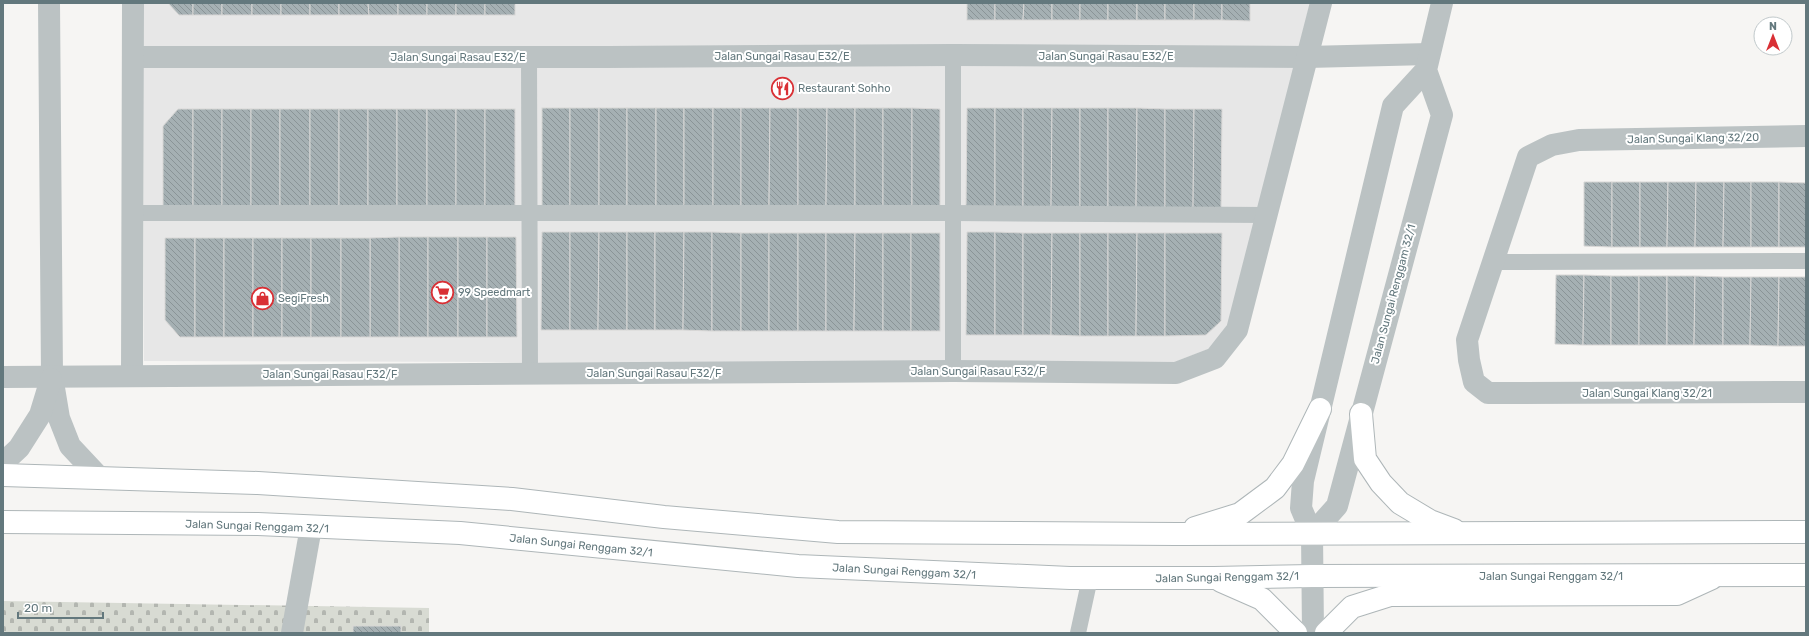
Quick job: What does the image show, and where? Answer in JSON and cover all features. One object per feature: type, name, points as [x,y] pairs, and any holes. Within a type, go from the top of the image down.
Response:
[{"type":"main road","points":[[1177,534],[1240,514],[1275,488],[1293,464],[1320,409]]},
{"type":"main road","points":[[1361,414],[1365,459],[1381,483],[1400,502],[1424,518],[1466,534]]},
{"type":"main road","points":[[3,475],[258,483],[512,499],[664,517],[838,532],[1177,534],[1806,532]]},
{"type":"main road","name":"Jalan Sungai Renggam 32/1","points":[[3,522],[258,524],[460,533],[798,566],[1090,578],[1806,575]]},
{"type":"main road","points":[[1326,633],[1352,607],[1390,595],[1677,594],[1717,576]]},
{"type":"main road","points":[[1214,578],[1262,599],[1296,633]]},
{"type":"street","points":[[49,3],[52,376],[59,418],[70,446],[100,478]]},
{"type":"street","points":[[132,375],[133,3]]},
{"type":"street","points":[[1266,215],[1321,3]]},
{"type":"street","points":[[1314,633],[1312,534],[1301,508],[1304,481],[1393,106],[1428,62],[1442,3]]},
{"type":"street","name":"Jalan Sungai Rasau E32/E","points":[[134,57],[953,55],[1307,57],[1428,62]]},
{"type":"street","name":"Jalan Sungai Renggam 32/1","points":[[1312,534],[1337,506],[1442,115],[1428,62]]},
{"type":"street","name":"Jalan Sungai Klang 32/20","points":[[1488,393],[1474,382],[1468,360],[1467,340],[1528,157],[1552,145],[1579,140],[1806,136]]},
{"type":"street","name":"Jalan Sungai Rasau F32/F","points":[[3,377],[953,371],[1176,373],[1215,358],[1238,330],[1266,215]]},
{"type":"street","points":[[3,464],[19,448],[40,415],[52,376]]},
{"type":"street","name":"Jalan Sungai Klang 32/21","points":[[1488,393],[1806,392]]},
{"type":"street","points":[[292,633],[310,527]]},
{"type":"lane","points":[[953,55],[953,371]]},
{"type":"lane","points":[[529,57],[530,374]]},
{"type":"lane","points":[[132,213],[953,213],[1266,215]]},
{"type":"lane","points":[[1494,262],[1806,261]]},
{"type":"lane","points":[[1078,633],[1090,578]]},
{"type":"shaded area","points":[[144,3],[1310,3],[1230,321],[1211,348],[1169,364],[144,361]]},
{"type":"green space","points":[[3,601],[429,608],[429,633],[3,633]]},
{"type":"building","points":[[168,3],[193,3],[193,15],[179,15]]},
{"type":"building","points":[[193,3],[222,3],[222,15],[193,15]]},
{"type":"building","points":[[222,3],[252,3],[252,15],[222,15]]},
{"type":"building","points":[[252,3],[281,3],[281,15],[252,15]]},
{"type":"building","points":[[281,3],[310,3],[310,15],[281,15]]},
{"type":"building","points":[[310,3],[339,3],[339,15],[310,15]]},
{"type":"building","points":[[339,3],[368,3],[369,15],[339,15]]},
{"type":"building","points":[[368,3],[398,3],[398,15],[369,15]]},
{"type":"building","points":[[398,3],[427,3],[427,15],[398,15]]},
{"type":"building","points":[[427,3],[456,3],[456,15],[427,15]]},
{"type":"building","points":[[456,3],[485,3],[485,15],[456,15]]},
{"type":"building","points":[[485,3],[515,3],[515,15],[485,15]]},
{"type":"building","points":[[967,3],[995,3],[995,20],[967,20]]},
{"type":"building","points":[[995,3],[1024,3],[1023,20],[995,20]]},
{"type":"building","points":[[1024,3],[1052,3],[1052,20],[1023,20]]},
{"type":"building","points":[[1052,3],[1080,3],[1080,20],[1052,20]]},
{"type":"building","points":[[1080,3],[1108,3],[1108,20],[1080,20]]},
{"type":"building","points":[[1108,3],[1137,3],[1137,20],[1108,20]]},
{"type":"building","points":[[1137,3],[1165,3],[1165,20],[1137,20]]},
{"type":"building","points":[[1165,3],[1194,3],[1194,20],[1165,20]]},
{"type":"building","points":[[1194,3],[1222,3],[1222,20],[1194,20]]},
{"type":"building","points":[[1222,3],[1250,3],[1250,21],[1222,20]]},
{"type":"building","points":[[542,108],[570,108],[570,206],[542,206]]},
{"type":"building","points":[[570,108],[599,108],[599,206],[570,206]]},
{"type":"building","points":[[599,108],[627,108],[627,206],[599,206]]},
{"type":"building","points":[[627,108],[656,108],[656,206],[627,206]]},
{"type":"building","points":[[656,108],[684,108],[684,206],[656,206]]},
{"type":"building","points":[[684,108],[713,108],[713,206],[684,206]]},
{"type":"building","points":[[713,108],[741,108],[741,206],[713,206]]},
{"type":"building","points":[[741,108],[770,108],[769,206],[741,206]]},
{"type":"building","points":[[770,108],[798,108],[798,206],[769,206]]},
{"type":"building","points":[[798,108],[827,108],[826,206],[798,206]]},
{"type":"building","points":[[827,108],[855,108],[855,206],[826,206]]},
{"type":"building","points":[[855,108],[883,108],[883,206],[855,206]]},
{"type":"building","points":[[883,108],[912,108],[912,206],[883,206]]},
{"type":"building","points":[[912,108],[940,109],[940,206],[912,206]]},
{"type":"building","points":[[967,108],[995,108],[995,210],[966,210]]},
{"type":"building","points":[[995,108],[1023,108],[1023,210],[995,210]]},
{"type":"building","points":[[1023,108],[1052,108],[1051,210],[1023,210]]},
{"type":"building","points":[[1052,108],[1080,108],[1080,210],[1051,210]]},
{"type":"building","points":[[1080,108],[1108,108],[1108,210],[1080,210]]},
{"type":"building","points":[[1108,108],[1137,108],[1136,211],[1108,210]]},
{"type":"building","points":[[1137,108],[1165,109],[1165,211],[1136,211]]},
{"type":"building","points":[[178,109],[193,109],[193,209],[163,209],[163,126]]},
{"type":"building","points":[[193,109],[222,109],[222,209],[193,209]]},
{"type":"building","points":[[222,109],[251,109],[251,209],[222,209]]},
{"type":"building","points":[[251,109],[280,109],[280,209],[251,209]]},
{"type":"building","points":[[280,109],[310,109],[310,209],[280,209]]},
{"type":"building","points":[[310,109],[339,109],[339,209],[310,209]]},
{"type":"building","points":[[339,109],[368,109],[368,209],[339,209]]},
{"type":"building","points":[[368,109],[397,109],[397,209],[368,209]]},
{"type":"building","points":[[397,109],[427,109],[427,209],[397,209]]},
{"type":"building","points":[[427,109],[456,109],[456,209],[427,209]]},
{"type":"building","points":[[456,109],[485,109],[485,209],[456,209]]},
{"type":"building","points":[[485,109],[515,109],[515,209],[485,209]]},
{"type":"building","points":[[1165,109],[1194,109],[1193,211],[1165,211]]},
{"type":"building","points":[[1194,109],[1222,109],[1221,211],[1193,211]]},
{"type":"building","points":[[1584,182],[1612,182],[1612,247],[1584,246]]},
{"type":"building","points":[[1612,182],[1640,182],[1640,247],[1612,247]]},
{"type":"building","points":[[1640,182],[1668,182],[1667,247],[1640,247]]},
{"type":"building","points":[[1668,182],[1696,182],[1695,247],[1667,247]]},
{"type":"building","points":[[1696,182],[1724,182],[1723,247],[1695,247]]},
{"type":"building","points":[[1724,182],[1751,182],[1751,247],[1723,247]]},
{"type":"building","points":[[1751,182],[1779,182],[1779,247],[1751,247]]},
{"type":"building","points":[[1779,182],[1806,183],[1806,247],[1779,247]]},
{"type":"building","points":[[542,232],[570,232],[570,330],[541,330]]},
{"type":"building","points":[[570,232],[599,232],[598,330],[570,330]]},
{"type":"building","points":[[599,232],[627,232],[627,330],[598,330]]},
{"type":"building","points":[[627,232],[655,232],[655,330],[627,330]]},
{"type":"building","points":[[655,232],[684,232],[683,330],[655,330]]},
{"type":"building","points":[[684,232],[712,232],[712,331],[683,330]]},
{"type":"building","points":[[712,232],[741,233],[741,331],[712,331]]},
{"type":"building","points":[[967,232],[995,232],[995,335],[966,335]]},
{"type":"building","points":[[995,232],[1023,233],[1023,335],[995,335]]},
{"type":"building","points":[[741,233],[769,233],[769,331],[741,331]]},
{"type":"building","points":[[769,233],[798,233],[798,331],[769,331]]},
{"type":"building","points":[[798,233],[826,233],[826,331],[798,331]]},
{"type":"building","points":[[826,233],[855,233],[854,331],[826,331]]},
{"type":"building","points":[[855,233],[883,233],[883,331],[854,331]]},
{"type":"building","points":[[883,233],[911,233],[911,331],[883,331]]},
{"type":"building","points":[[911,233],[940,233],[940,331],[911,331]]},
{"type":"building","points":[[1023,233],[1052,233],[1051,335],[1023,335]]},
{"type":"building","points":[[1052,233],[1080,233],[1080,336],[1051,335]]},
{"type":"building","points":[[1080,233],[1108,233],[1108,336],[1080,336]]},
{"type":"building","points":[[1108,233],[1137,233],[1136,336],[1108,336]]},
{"type":"building","points":[[1137,233],[1165,233],[1165,336],[1136,336]]},
{"type":"building","points":[[1165,233],[1222,233],[1221,321],[1206,335],[1165,336]]},
{"type":"building","points":[[399,237],[428,237],[428,337],[399,337]]},
{"type":"building","points":[[399,237],[399,337],[370,337],[370,238]]},
{"type":"building","points":[[428,237],[458,237],[458,337],[428,337]]},
{"type":"building","points":[[458,237],[487,237],[487,337],[458,337]]},
{"type":"building","points":[[487,237],[516,237],[517,337],[487,337]]},
{"type":"building","points":[[165,238],[195,238],[195,337],[180,337],[165,320]]},
{"type":"building","points":[[195,238],[224,238],[224,337],[195,337]]},
{"type":"building","points":[[224,238],[253,238],[253,337],[224,337]]},
{"type":"building","points":[[253,238],[282,238],[282,337],[253,337]]},
{"type":"building","points":[[282,238],[311,238],[311,337],[282,337]]},
{"type":"building","points":[[311,238],[341,238],[341,337],[311,337]]},
{"type":"building","points":[[341,238],[370,238],[370,337],[341,337]]},
{"type":"building","points":[[1556,275],[1584,275],[1583,345],[1555,344]]},
{"type":"building","points":[[1584,275],[1611,276],[1611,345],[1583,345]]},
{"type":"building","points":[[1611,276],[1639,276],[1639,345],[1611,345]]},
{"type":"building","points":[[1639,276],[1667,276],[1667,345],[1639,345]]},
{"type":"building","points":[[1667,276],[1695,276],[1694,345],[1667,345]]},
{"type":"building","points":[[1695,276],[1723,277],[1723,345],[1694,345]]},
{"type":"building","points":[[1723,277],[1751,277],[1750,345],[1723,345]]},
{"type":"building","points":[[1751,277],[1779,277],[1778,346],[1750,345]]},
{"type":"building","points":[[1779,277],[1806,277],[1806,346],[1778,346]]},
{"type":"building","points":[[353,626],[401,626],[401,633],[353,633]]},
{"type":"place","name":"Restaurant Sohho","points":[[783,88]]},
{"type":"place","name":"99 Speedmart","points":[[443,292]]},
{"type":"place","name":"SegiFresh","points":[[262,298]]}]
